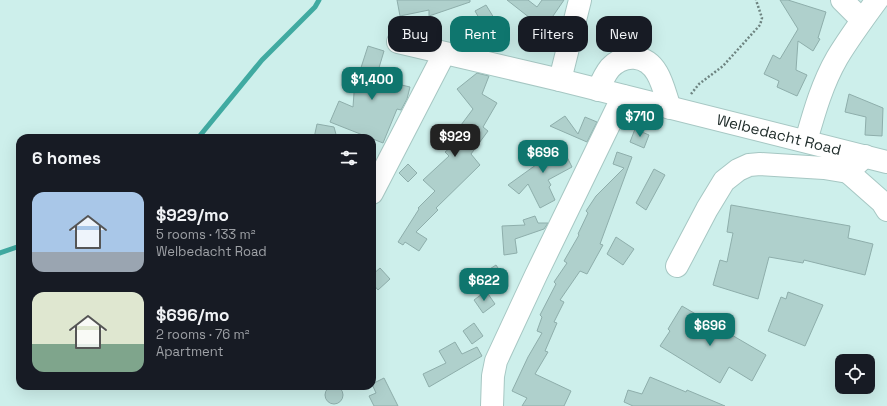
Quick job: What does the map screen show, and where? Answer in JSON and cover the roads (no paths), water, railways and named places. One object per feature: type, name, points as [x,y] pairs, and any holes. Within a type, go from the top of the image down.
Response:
[{"type":"street","points":[[560,80],[580,0]]},
{"type":"street","points":[[842,0],[862,20]]},
{"type":"street","points":[[806,141],[814,111],[837,59],[877,0]]},
{"type":"street","name":"Welbedacht Road","points":[[436,52],[560,80],[887,162]]},
{"type":"street","points":[[376,185],[444,54]]},
{"type":"street","points":[[598,90],[609,69],[617,62],[626,58],[635,57],[643,59],[651,65],[678,110]]},
{"type":"street","points":[[492,406],[493,376],[496,362],[536,275],[623,96]]},
{"type":"street","points":[[848,172],[865,156]]},
{"type":"street","points":[[677,266],[724,181],[738,170],[749,165],[760,164],[824,168],[848,172],[882,202],[887,210]]},
{"type":"waterway","points":[[201,134],[262,60],[315,7],[319,0]]},
{"type":"waterway","points":[[0,253],[16,247]]}]
